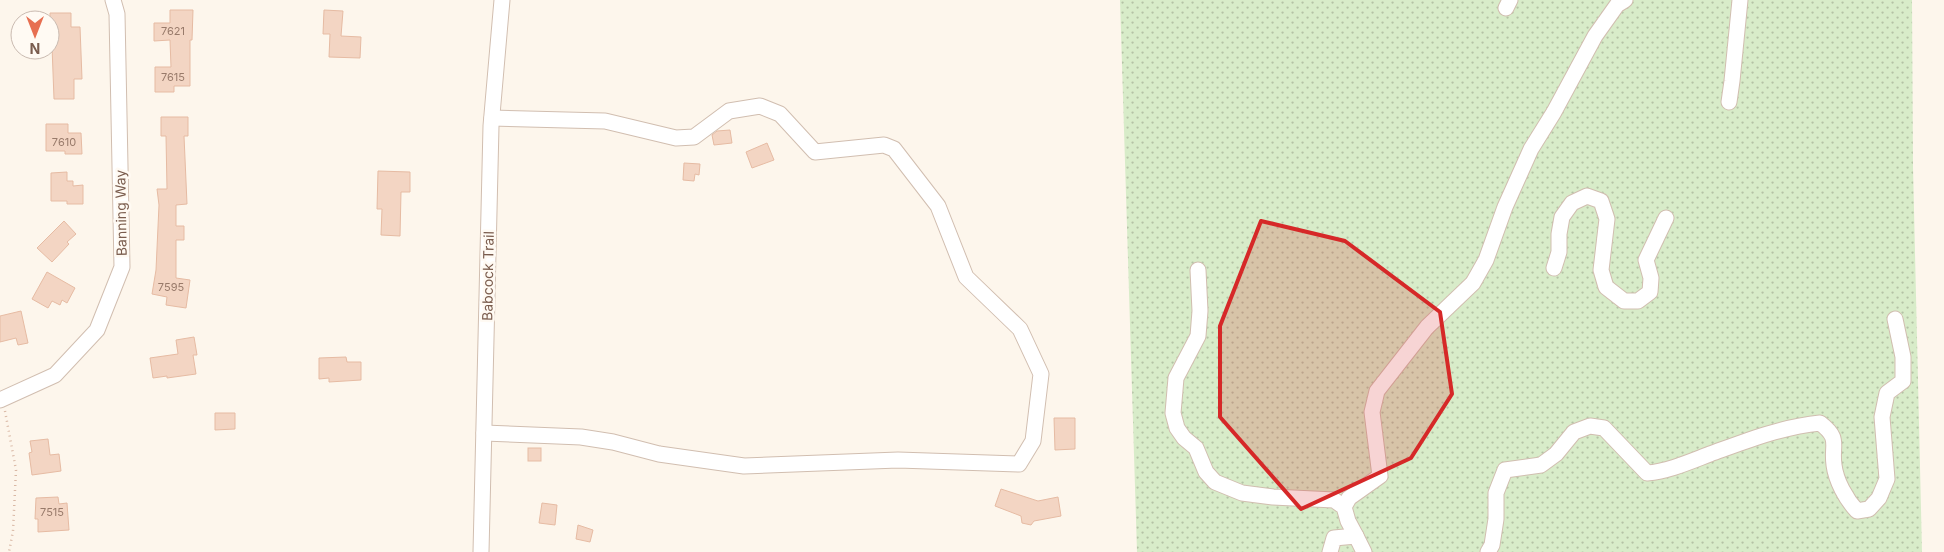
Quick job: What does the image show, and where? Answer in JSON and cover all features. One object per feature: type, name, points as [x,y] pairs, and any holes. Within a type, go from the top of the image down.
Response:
[{"type":"street","name":"Banning Way","points":[[1,399],[55,375],[96,330],[122,266],[117,14],[113,0]]},
{"type":"street","name":"Babcock Trail","points":[[481,552],[492,118],[502,0]]},
{"type":"street","points":[[1344,507],[1349,498],[1380,476],[1372,412],[1377,391],[1427,327],[1474,283],[1486,260],[1505,207],[1531,149],[1554,112],[1595,36],[1617,5],[1625,0]]},
{"type":"street","points":[[1729,102],[1740,0]]},
{"type":"street","points":[[484,433],[581,437],[613,442],[659,454],[744,466],[898,460],[1019,464],[1033,441],[1041,374],[1020,329],[966,277],[938,206],[894,149],[884,145],[815,152],[780,114],[760,106],[729,111],[694,137],[676,138],[605,121],[492,118]]},
{"type":"street","points":[[1554,268],[1559,252],[1559,234],[1562,217],[1572,203],[1587,196],[1601,201],[1607,219],[1601,270],[1606,287],[1624,301],[1638,301],[1650,292],[1651,278],[1646,260],[1666,218]]},
{"type":"street","points":[[1198,270],[1200,311],[1198,336],[1176,378],[1173,413],[1177,428],[1184,438],[1196,448],[1206,472],[1215,482],[1242,493],[1273,497],[1334,500],[1344,507],[1348,521],[1364,552]]},
{"type":"street","points":[[1488,552],[1492,545],[1496,519],[1496,493],[1505,470],[1541,465],[1556,454],[1574,432],[1590,426],[1604,428],[1647,472],[1660,472],[1775,431],[1820,423],[1830,431],[1835,443],[1834,466],[1847,500],[1857,511],[1869,508],[1879,498],[1887,479],[1882,417],[1887,393],[1903,381],[1903,357],[1895,319]]},
{"type":"street","points":[[1330,552],[1334,538],[1356,536]]},
{"type":"path","points":[[1,399],[16,470],[13,531],[9,552]]},
{"type":"highlighted area","points":[[1261,221],[1345,241],[1440,312],[1452,394],[1411,458],[1301,509],[1220,417],[1220,326]]},
{"type":"green space","points":[[1120,0],[1912,0],[1913,167],[1922,552],[1137,552]]},
{"type":"building","points":[[170,10],[193,10],[192,40],[190,40],[190,86],[174,86],[174,92],[155,92],[155,67],[171,67],[170,40],[154,41],[154,23],[170,23]]},
{"type":"building","points":[[324,10],[343,11],[341,36],[361,37],[360,58],[329,57],[330,34],[323,34]]},
{"type":"building","points":[[60,13],[71,13],[71,27],[80,27],[82,79],[74,79],[74,99],[54,99],[53,60],[60,60]]},
{"type":"building","points":[[161,117],[188,117],[188,136],[184,136],[187,204],[176,205],[176,226],[184,226],[184,240],[176,240],[176,278],[190,280],[186,308],[166,305],[167,297],[152,294],[156,270],[159,205],[157,189],[167,189],[166,136],[161,136]]},
{"type":"building","points":[[46,124],[68,124],[68,133],[81,133],[82,154],[65,154],[65,151],[46,151]]},
{"type":"building","points":[[730,130],[732,143],[714,145],[712,135],[717,131]]},
{"type":"building","points":[[767,143],[774,160],[752,168],[746,152]]},
{"type":"building","points":[[684,163],[700,164],[699,175],[695,174],[694,181],[683,180]]},
{"type":"building","points":[[378,171],[410,172],[410,192],[401,192],[400,236],[381,235],[382,209],[377,209]]},
{"type":"building","points":[[67,172],[67,181],[73,181],[73,186],[83,185],[83,204],[51,201],[51,173]]},
{"type":"building","points":[[64,221],[76,234],[67,242],[69,244],[52,262],[37,248]]},
{"type":"building","points":[[47,272],[75,288],[67,303],[62,300],[60,305],[52,301],[48,308],[32,299]]},
{"type":"building","points":[[21,311],[28,343],[18,345],[16,338],[0,342],[0,316]]},
{"type":"building","points":[[194,337],[197,355],[193,355],[196,374],[153,378],[150,358],[178,354],[176,340]]},
{"type":"building","points":[[346,357],[347,362],[361,362],[361,380],[329,382],[329,378],[319,379],[319,358]]},
{"type":"building","points":[[215,413],[235,413],[235,429],[215,430]]},
{"type":"building","points":[[1054,418],[1075,418],[1075,449],[1055,450]]},
{"type":"building","points":[[48,439],[50,455],[59,454],[61,471],[32,475],[29,453],[32,452],[30,441]]},
{"type":"building","points":[[528,448],[541,448],[541,461],[528,461]]},
{"type":"building","points":[[1001,489],[1038,501],[1058,497],[1061,516],[1034,521],[1031,525],[1022,523],[1021,516],[995,506]]},
{"type":"building","points":[[58,497],[59,504],[67,503],[69,530],[38,532],[38,519],[35,519],[36,498]]},
{"type":"building","points":[[542,503],[557,505],[555,525],[539,523]]},
{"type":"building","points":[[578,525],[593,530],[590,542],[576,539]]}]
